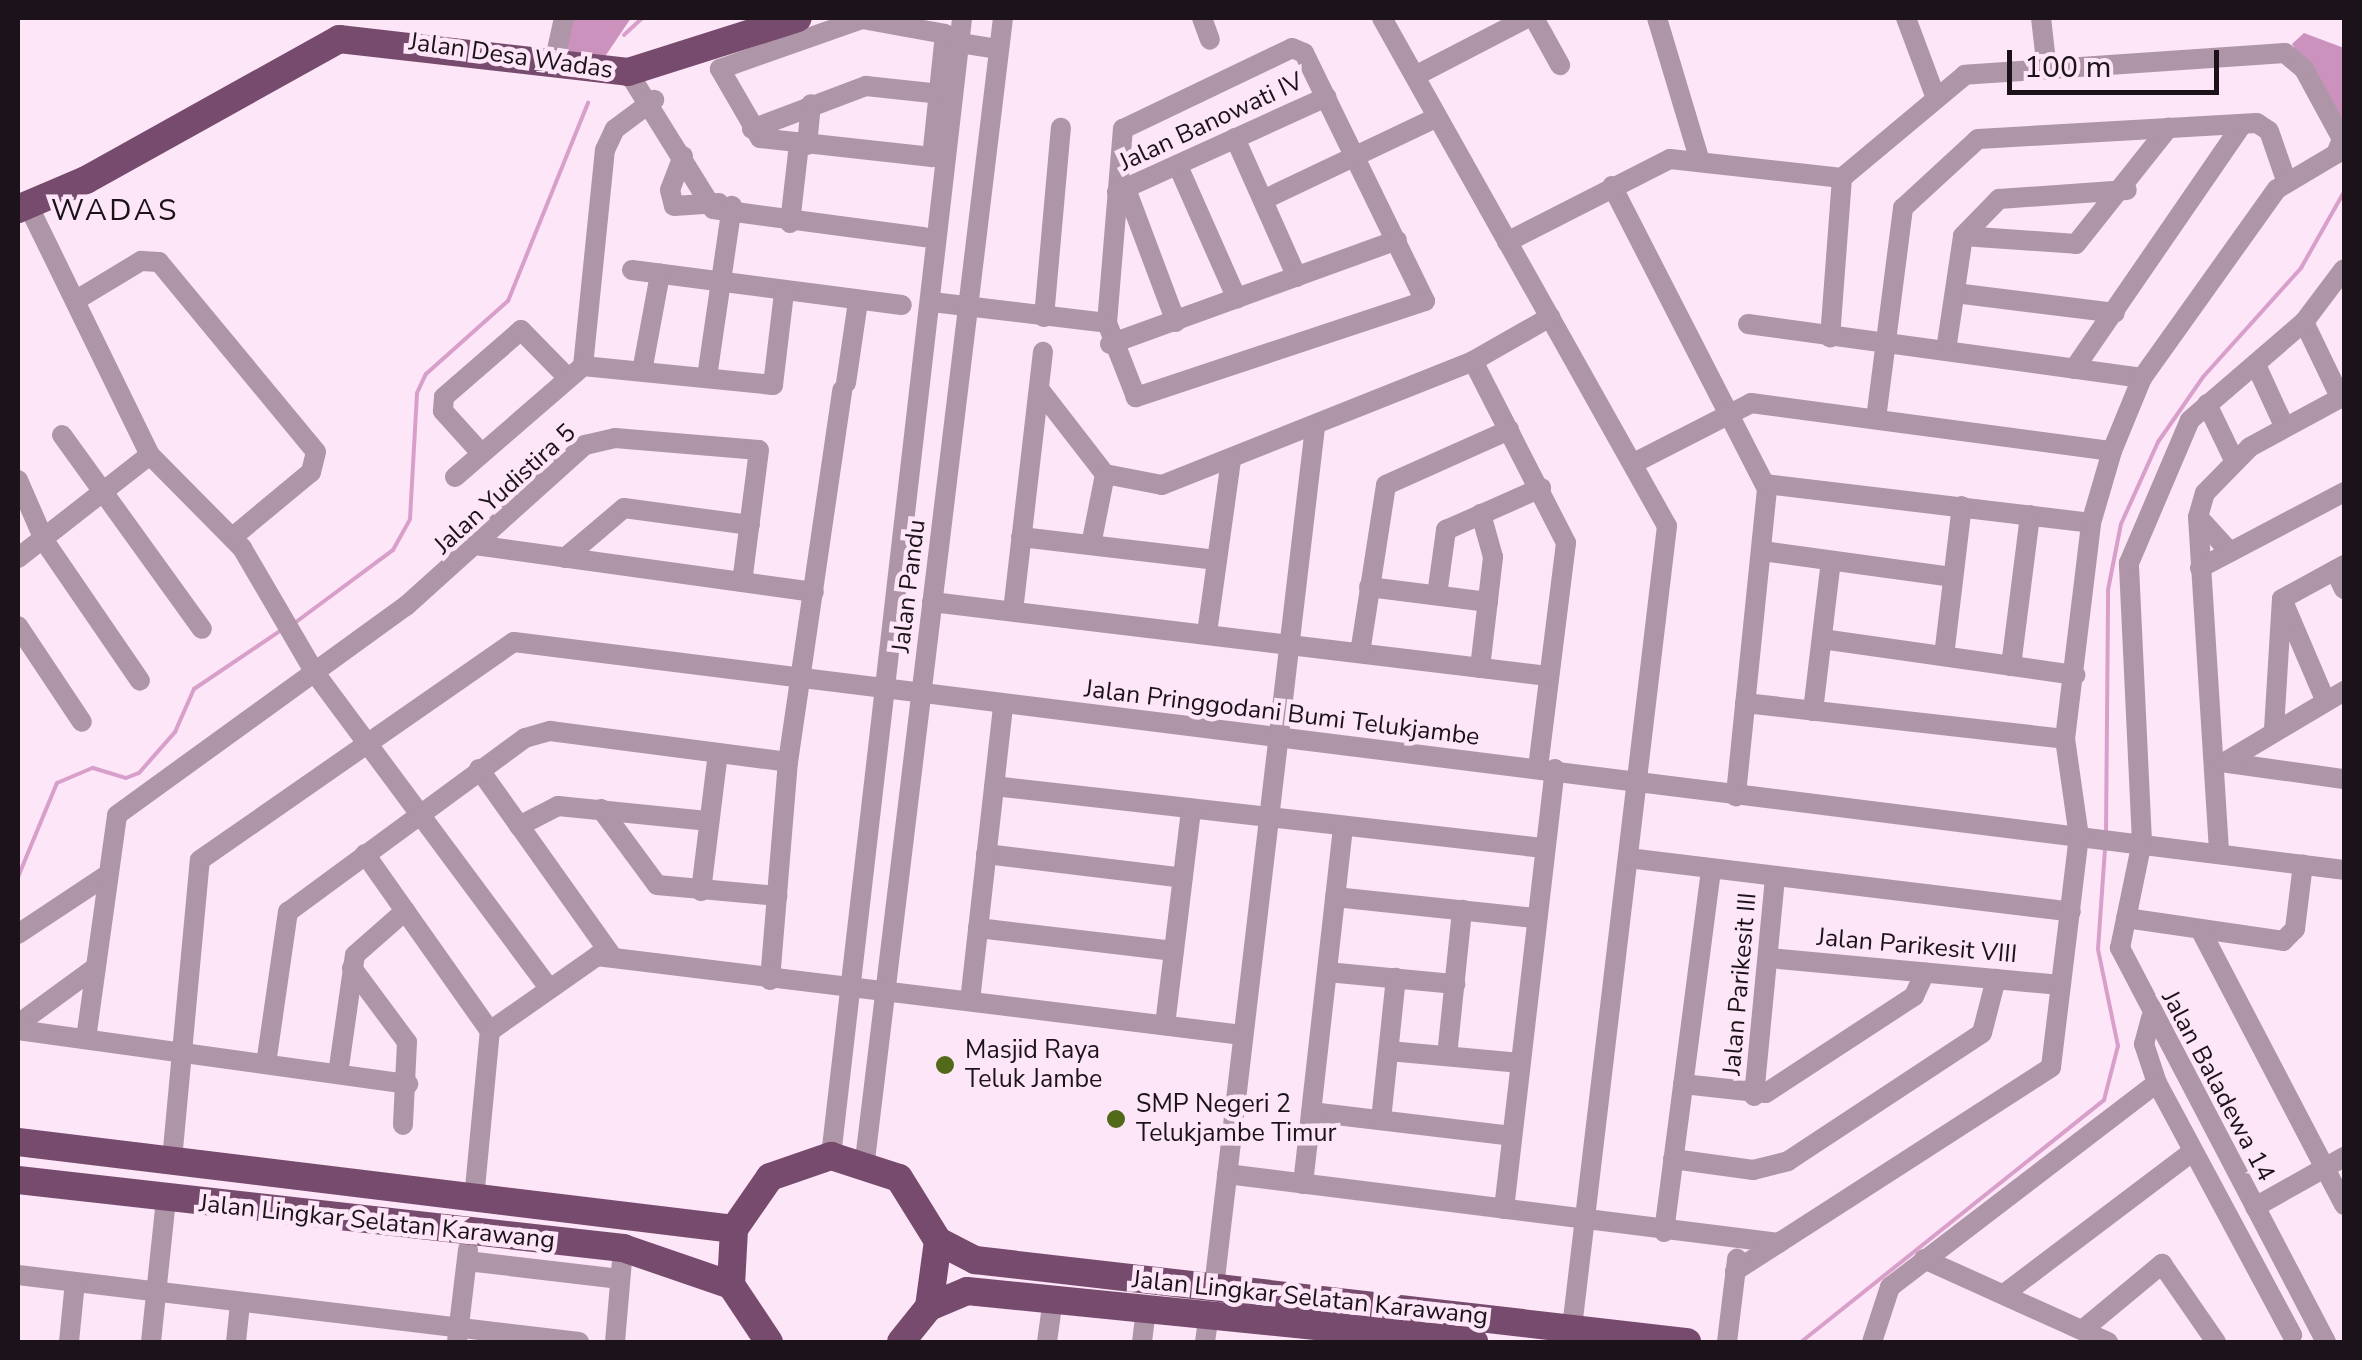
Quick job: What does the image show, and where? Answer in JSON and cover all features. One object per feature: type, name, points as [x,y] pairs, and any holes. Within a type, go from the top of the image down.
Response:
[{"type":"main road","name":"Jalan Desa Wadas","points":[[23,207],[340,39],[634,71],[798,18]]},
{"type":"main road","points":[[24,1181],[25,1142]]},
{"type":"main road","name":"Jalan Lingkar Selatan Karawang","points":[[25,1142],[734,1229]]},
{"type":"main road","points":[[769,1342],[732,1285],[734,1229],[770,1177],[830,1156],[865,1160],[911,1192],[938,1241],[929,1307],[901,1342]]},
{"type":"main road","name":"Jalan Lingkar Selatan Karawang","points":[[24,1181],[166,1200],[623,1248],[732,1285]]},
{"type":"main road","name":"Jalan Lingkar Selatan Karawang","points":[[938,1241],[975,1260],[1474,1342]]},
{"type":"main road","name":"Jalan Lingkar Selatan Karawang","points":[[929,1307],[967,1291],[1146,1308],[1212,1300],[1572,1328],[1686,1342]]},
{"type":"street","points":[[554,62],[564,18]]},
{"type":"street","name":"Jalan Pandu","points":[[830,1156],[846,986],[932,302],[962,18]]},
{"type":"street","name":"Jalan Pandu","points":[[865,1160],[1003,18]]},
{"type":"street","points":[[1202,18],[1210,40]]},
{"type":"street","points":[[1382,18],[1667,526],[1572,1328]]},
{"type":"street","points":[[1414,76],[1531,18],[1560,65]]},
{"type":"street","points":[[1657,18],[1699,158]]},
{"type":"street","points":[[1906,18],[1934,93]]},
{"type":"street","points":[[2040,18],[2047,70]]},
{"type":"street","points":[[842,19],[942,30],[941,94],[927,160],[806,145],[752,129],[720,69],[842,19]]},
{"type":"street","points":[[960,43],[1000,50]]},
{"type":"street","points":[[1292,48],[1304,52],[1326,96],[1426,296],[1419,306],[1146,398],[1132,392],[1109,334],[1131,117],[1292,48]]},
{"type":"street","points":[[1507,242],[1670,159],[1699,158],[1794,179],[1842,178],[1934,93],[1965,75],[2295,57],[2341,147],[2286,180],[2142,378],[2112,452],[2091,522],[2065,739],[2096,839],[2071,912],[2045,1074],[1735,1271]]},
{"type":"street","points":[[634,71],[684,156],[724,208],[720,283],[708,377]]},
{"type":"street","points":[[752,129],[866,86],[941,94]]},
{"type":"street","name":"Jalan Banowati IV","points":[[1121,190],[1326,96]]},
{"type":"street","points":[[574,370],[605,150],[615,128],[650,102]]},
{"type":"street","points":[[796,219],[811,104]]},
{"type":"street","points":[[1263,200],[1436,118]]},
{"type":"street","points":[[1876,419],[1889,346],[1903,208],[1978,139],[2242,125],[2269,131],[2286,180]]},
{"type":"street","points":[[2074,370],[2242,125]]},
{"type":"street","points":[[1963,236],[2076,244],[2128,190],[2170,126]]},
{"type":"street","points":[[1044,317],[1061,128]]},
{"type":"street","points":[[1235,138],[1297,277]]},
{"type":"street","points":[[684,156],[674,206],[724,208],[908,232]]},
{"type":"street","points":[[1178,166],[1237,298]]},
{"type":"street","points":[[1830,338],[1842,178]]},
{"type":"street","points":[[1612,186],[1764,484],[1762,551],[1736,796]]},
{"type":"street","points":[[1121,190],[1176,322]]},
{"type":"street","points":[[1946,350],[1963,236],[2015,194],[2128,190]]},
{"type":"street","points":[[23,207],[78,299],[150,456],[234,536],[315,672],[548,986]]},
{"type":"street","points":[[932,302],[1044,317],[1109,334],[1176,322],[1397,240]]},
{"type":"street","points":[[78,299],[140,261],[159,262],[316,452],[311,472],[234,536]]},
{"type":"street","name":"Jalan Baladewa 14","points":[[2326,1342],[2151,1018],[2120,948],[2142,842],[2129,564],[2180,439],[2207,404],[2304,322],[2344,268]]},
{"type":"street","points":[[632,270],[902,305]]},
{"type":"street","points":[[643,366],[660,274]]},
{"type":"street","points":[[455,477],[574,370],[643,366],[773,385],[784,292]]},
{"type":"street","points":[[1954,293],[2116,312]]},
{"type":"street","points":[[770,980],[788,762],[858,302]]},
{"type":"street","points":[[1040,389],[1105,474],[1162,485],[1473,361],[1550,317]]},
{"type":"street","points":[[2219,850],[2220,762],[2198,517],[2205,493],[2234,460],[2284,426],[2342,398],[2304,322]]},
{"type":"street","points":[[1748,324],[2142,378]]},
{"type":"street","points":[[481,453],[444,411],[444,398],[522,330],[574,370]]},
{"type":"street","points":[[1013,611],[1043,352]]},
{"type":"street","points":[[1473,361],[1566,542],[1548,676],[1543,848],[1504,1209]]},
{"type":"street","points":[[2256,365],[2284,426]]},
{"type":"street","points":[[1634,464],[1726,411],[1751,404],[2112,452]]},
{"type":"street","points":[[2207,404],[2234,460]]},
{"type":"street","points":[[1205,1342],[1314,427]]},
{"type":"street","points":[[1360,652],[1391,478],[1509,430]]},
{"type":"street","points":[[62,435],[101,501],[202,629]]},
{"type":"street","name":"Jalan Yudistira 5","points":[[86,1039],[110,831],[124,806],[315,672],[475,546],[594,440],[760,450],[750,525]]},
{"type":"street","points":[[18,558],[101,501],[150,456]]},
{"type":"street","points":[[1207,633],[1230,460]]},
{"type":"street","points":[[1091,546],[1105,474]]},
{"type":"street","points":[[18,480],[44,542],[140,681]]},
{"type":"street","points":[[1764,484],[2091,522]]},
{"type":"street","points":[[1436,595],[1446,530],[1541,488]]},
{"type":"street","points":[[2200,568],[2344,492]]},
{"type":"street","points":[[1944,656],[1962,506]]},
{"type":"street","points":[[565,558],[624,508],[750,525],[742,582]]},
{"type":"street","points":[[1480,668],[1493,548],[1481,514]]},
{"type":"street","points":[[2011,666],[2030,515]]},
{"type":"street","points":[[2198,517],[2230,552]]},
{"type":"street","points":[[1020,537],[1217,560]]},
{"type":"street","points":[[475,546],[814,592]]},
{"type":"street","points":[[1762,551],[1953,577]]},
{"type":"street","points":[[1813,711],[1831,561]]},
{"type":"street","points":[[2282,599],[2342,574]]},
{"type":"street","points":[[1369,587],[1488,602]]},
{"type":"street","points":[[2220,762],[2335,696],[2282,599]]},
{"type":"street","points":[[2274,729],[2282,599]]},
{"type":"street","points":[[932,602],[1548,676]]},
{"type":"street","points":[[18,626],[82,722]]},
{"type":"street","points":[[1822,639],[2074,675]]},
{"type":"street","name":"Jalan Pringgodani Bumi Telukjambe","points":[[172,1160],[200,860],[366,738],[514,642],[882,686],[1003,706],[1637,779],[1736,796],[2219,850],[2344,870]]},
{"type":"street","points":[[1745,703],[2065,739]]},
{"type":"street","points":[[970,1001],[1003,706]]},
{"type":"street","points":[[266,1064],[288,912],[479,768],[550,731],[788,762]]},
{"type":"street","points":[[702,891],[718,754]]},
{"type":"street","points":[[2220,762],[2340,775]]},
{"type":"street","points":[[479,768],[611,955]]},
{"type":"street","points":[[994,786],[1543,848]]},
{"type":"street","points":[[519,826],[558,806],[710,821]]},
{"type":"street","points":[[601,809],[651,881],[702,891],[777,896]]},
{"type":"street","points":[[1165,1026],[1191,809]]},
{"type":"street","points":[[1303,1184],[1343,826]]},
{"type":"street","points":[[365,854],[490,1032],[474,1198]]},
{"type":"street","points":[[986,854],[1183,878]]},
{"type":"street","points":[[1628,858],[2071,912]]},
{"type":"street","points":[[2126,918],[2283,941],[2295,929],[2303,864]]},
{"type":"street","points":[[1664,1232],[1712,870]]},
{"type":"street","points":[[18,934],[104,878]]},
{"type":"street","name":"Jalan Parikesit III","points":[[1754,1096],[1775,878]]},
{"type":"street","points":[[1335,897],[1536,918]]},
{"type":"street","points":[[338,1074],[352,968],[405,910]]},
{"type":"street","points":[[1447,1056],[1462,910]]},
{"type":"street","points":[[978,928],[1174,951]]},
{"type":"street","points":[[2201,931],[2344,1205]]},
{"type":"street","points":[[490,1032],[548,986],[611,955],[770,980],[887,990],[1242,1035]]},
{"type":"street","name":"Jalan Parikesit VIII","points":[[1768,958],[2061,984]]},
{"type":"street","points":[[352,968],[407,1042],[408,1084],[403,1125]]},
{"type":"street","points":[[18,1027],[92,970]]},
{"type":"street","points":[[1327,972],[1455,984]]},
{"type":"street","points":[[1683,1084],[1754,1096],[1914,996],[1925,972]]},
{"type":"street","points":[[1381,1120],[1396,978]]},
{"type":"street","points":[[1674,1159],[1753,1170],[1788,1161],[1982,1033],[1996,978]]},
{"type":"street","points":[[2151,1018],[2144,1044],[2158,1082],[2284,1339],[2314,1322]]},
{"type":"street","points":[[18,1027],[408,1084]]},
{"type":"street","points":[[1388,1051],[1520,1063]]},
{"type":"street","points":[[1872,1342],[1884,1292],[2158,1082]]},
{"type":"street","points":[[1311,1112],[1512,1136]]},
{"type":"street","points":[[2008,1291],[2192,1152]]},
{"type":"street","points":[[2255,1207],[2344,1157]]},
{"type":"street","points":[[1227,1174],[1739,1242],[1779,1243]]},
{"type":"street","points":[[151,1342],[166,1200]]},
{"type":"street","points":[[457,1337],[469,1231]]},
{"type":"street","points":[[1727,1342],[1739,1242]]},
{"type":"street","points":[[614,1342],[623,1248]]},
{"type":"street","points":[[1924,1259],[2008,1291],[2086,1327],[2108,1342]]},
{"type":"street","points":[[467,1261],[620,1280]]},
{"type":"street","points":[[2086,1327],[2162,1264],[2216,1342]]},
{"type":"street","points":[[18,1275],[240,1304],[382,1332],[580,1342]]},
{"type":"street","points":[[70,1342],[75,1282]]},
{"type":"street","points":[[1048,1342],[1053,1300]]},
{"type":"street","points":[[236,1342],[240,1304]]},
{"type":"street","points":[[1142,1342],[1146,1308]]},
{"type":"shaded area","points":[[573,18],[631,18],[602,61],[563,56]]},
{"type":"shaded area","points":[[2304,33],[2344,48],[2344,133],[2292,44]]},
{"type":"waterway","points":[[624,35],[642,18]]},
{"type":"waterway","points":[[296,622],[393,550],[410,519],[417,393],[426,374],[508,301],[588,103]]},
{"type":"waterway","points":[[2106,833],[2108,590],[2121,524],[2158,442],[2203,377],[2301,268],[2344,192]]},
{"type":"waterway","points":[[18,877],[57,783],[93,768],[126,778],[139,773],[175,732],[194,689],[283,629]]},
{"type":"waterway","points":[[1801,1342],[2104,1100],[2118,1046],[2098,949],[2105,848]]},
{"type":"place","name":"Masjid Raya Teluk Jambe","points":[[945,1065]]},
{"type":"place","name":"SMP Negeri 2 Telukjambe Timur","points":[[1116,1119]]},
{"type":"district","name":"WADAS","points":[[115,211]]}]
